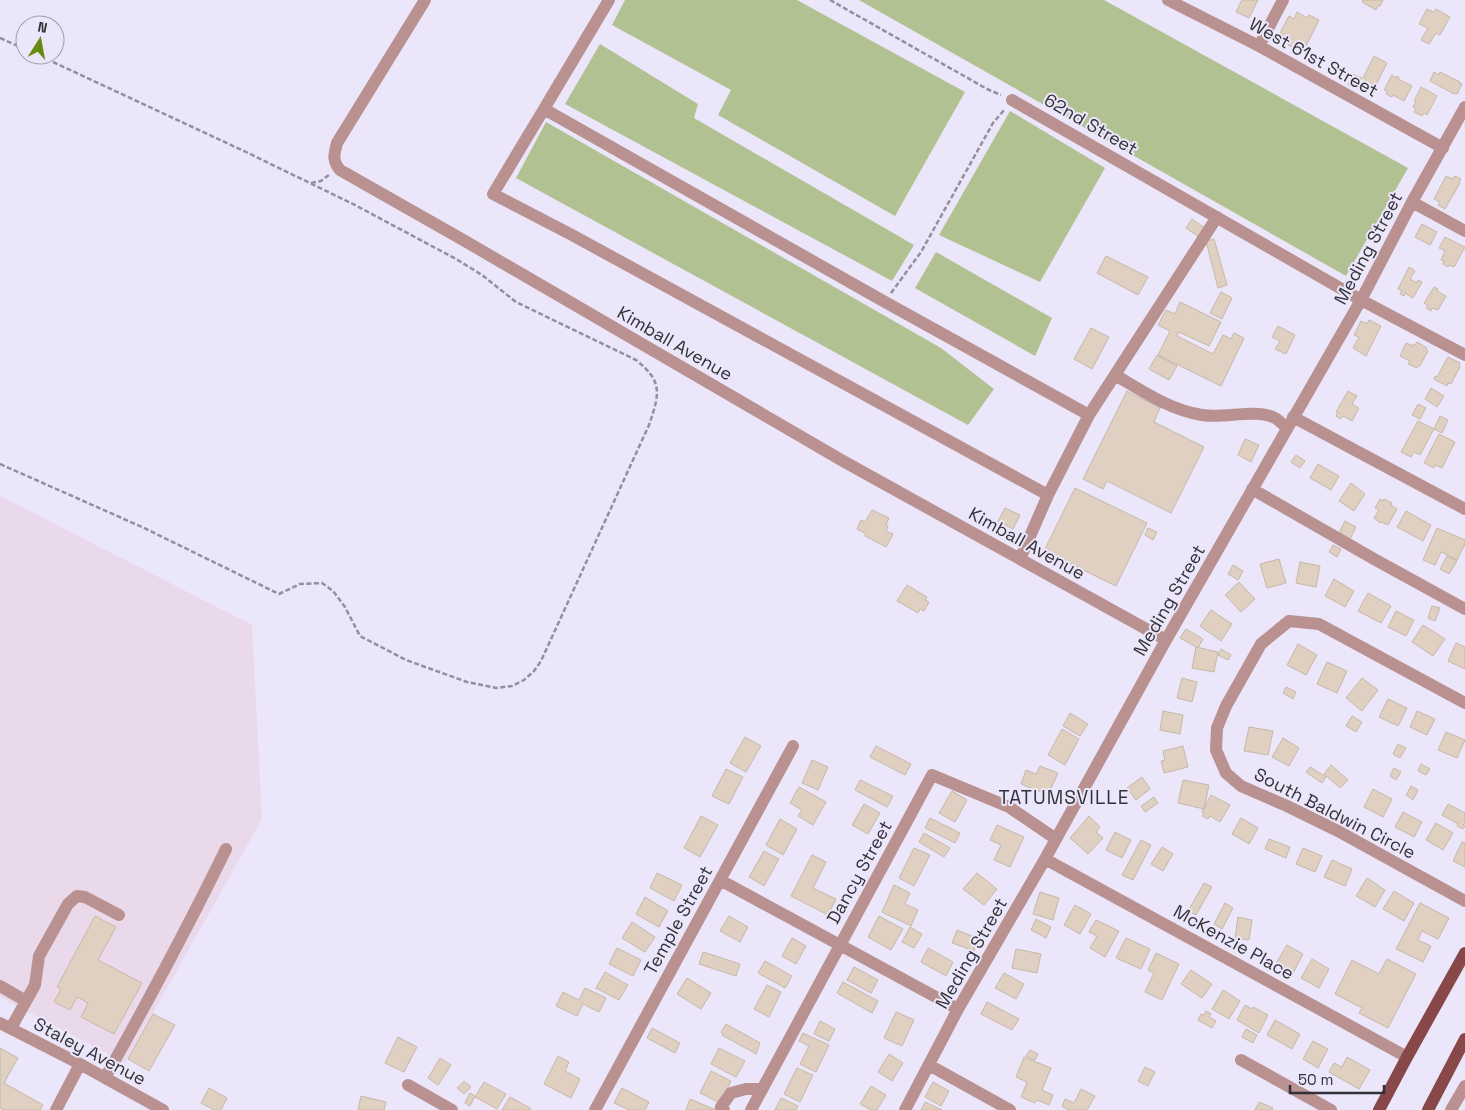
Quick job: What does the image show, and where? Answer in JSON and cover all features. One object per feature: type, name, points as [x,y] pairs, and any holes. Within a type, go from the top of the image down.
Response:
[{"type":"main road","points":[[1379,1110],[1465,953]]},
{"type":"main road","points":[[1428,1110],[1465,1039]]},
{"type":"street","points":[[335,164],[334,154],[337,143],[425,0]]},
{"type":"street","points":[[609,0],[493,194],[572,234],[1048,495]]},
{"type":"street","name":"West 61st Street","points":[[1168,0],[1259,46],[1443,148]]},
{"type":"street","points":[[1259,46],[1282,0]]},
{"type":"street","name":"62nd Street","points":[[1012,100],[1361,300],[1465,355]]},
{"type":"street","name":"Meding Street","points":[[905,1110],[958,1009],[1045,859],[1166,640],[1361,300],[1412,202],[1465,107]]},
{"type":"street","points":[[544,109],[1089,415]]},
{"type":"street","name":"Kimball Avenue","points":[[335,164],[340,170],[466,241],[843,461],[1166,640]]},
{"type":"street","points":[[1412,202],[1465,231]]},
{"type":"street","points":[[1020,559],[1048,495],[1089,415],[1217,217]]},
{"type":"street","points":[[1114,376],[1160,401],[1176,408],[1202,415],[1262,414],[1290,422],[1465,510]]},
{"type":"street","points":[[1252,489],[1374,559],[1465,608]]},
{"type":"street","name":"South Baldwin Circle","points":[[1465,703],[1318,624],[1289,621],[1261,644],[1226,706],[1217,728],[1216,750],[1226,773],[1241,786],[1338,831],[1465,901]]},
{"type":"street","name":"Temple Street","points":[[595,1110],[793,746]]},
{"type":"street","name":"Dancy Street","points":[[751,1110],[932,775],[1009,807],[1056,838]]},
{"type":"street","points":[[106,1078],[169,963],[226,849]]},
{"type":"street","name":"McKenzie Place","points":[[1045,859],[1407,1057]]},
{"type":"street","points":[[720,880],[958,1009]]},
{"type":"street","points":[[5,1026],[26,1001],[35,985],[39,956],[68,904],[77,896],[85,897],[119,915]]},
{"type":"street","points":[[0,986],[26,1001]]},
{"type":"street","name":"Staley Avenue","points":[[5,1026],[164,1110]]},
{"type":"street","points":[[1240,1060],[1331,1110]]},
{"type":"street","points":[[56,1110],[80,1064]]},
{"type":"street","points":[[929,1066],[1010,1110]]},
{"type":"street","points":[[408,1085],[452,1110]]},
{"type":"street","points":[[1452,1110],[1465,1086]]},
{"type":"street","points":[[724,1110],[721,1107],[731,1093],[746,1089],[762,1089]]},
{"type":"path","points":[[830,0],[987,89],[1012,100],[993,123],[921,252],[885,302]]},
{"type":"path","points":[[0,38],[15,45]]},
{"type":"path","points":[[0,464],[142,527],[279,594],[300,584],[322,583],[333,591],[345,607],[360,636],[406,660],[467,682],[496,688],[512,686],[524,680],[541,661],[649,425],[657,402],[657,389],[654,379],[646,368],[636,360],[516,302],[482,275],[456,259],[353,204],[59,65]]},
{"type":"path","points":[[310,183],[321,181],[328,176],[335,164]]},
{"type":"shaded area","points":[[0,496],[252,625],[262,819],[125,1063],[0,997]]},
{"type":"green space","points":[[625,0],[797,0],[965,92],[895,216],[718,115],[731,90],[612,25]]},
{"type":"green space","points":[[859,0],[1104,0],[1408,168],[1346,276]]},
{"type":"green space","points":[[600,44],[698,104],[694,118],[914,245],[892,281],[565,104]]},
{"type":"green space","points":[[1010,111],[1105,168],[1040,282],[939,235]]},
{"type":"green space","points":[[546,122],[941,348],[994,389],[968,425],[516,178]]},
{"type":"green space","points":[[936,252],[1052,318],[1035,356],[915,288]]},
{"type":"building","points":[[1242,0],[1258,0],[1249,18],[1236,12]]},
{"type":"building","points":[[1363,0],[1383,0],[1376,10],[1362,2]]},
{"type":"building","points":[[1427,9],[1434,12],[1436,9],[1450,17],[1440,35],[1436,33],[1429,44],[1421,40],[1428,28],[1419,24]]},
{"type":"building","points":[[1297,12],[1307,18],[1309,15],[1319,20],[1305,48],[1297,44],[1295,49],[1288,45],[1290,40],[1280,33],[1289,16],[1294,19]]},
{"type":"building","points":[[1374,56],[1387,63],[1376,85],[1374,83],[1372,86],[1364,82],[1366,79],[1363,78]]},
{"type":"building","points":[[1434,72],[1439,75],[1440,72],[1460,82],[1462,84],[1457,94],[1430,81]]},
{"type":"building","points":[[1353,74],[1362,78],[1357,89],[1348,85]]},
{"type":"building","points":[[1392,75],[1396,78],[1397,76],[1398,79],[1412,86],[1404,101],[1393,95],[1392,97],[1386,94],[1387,91],[1384,90]]},
{"type":"building","points":[[1421,87],[1437,96],[1427,115],[1424,113],[1422,116],[1414,112],[1416,109],[1413,107]]},
{"type":"building","points":[[1446,176],[1453,179],[1455,176],[1461,179],[1445,209],[1438,205],[1440,202],[1434,199]]},
{"type":"building","points":[[1192,219],[1208,230],[1202,239],[1186,228]]},
{"type":"building","points":[[1422,224],[1437,232],[1430,245],[1415,237]]},
{"type":"building","points":[[1445,237],[1465,247],[1454,267],[1449,265],[1448,267],[1441,260],[1445,251],[1439,248]]},
{"type":"building","points":[[1214,239],[1227,285],[1218,288],[1206,241]]},
{"type":"building","points":[[1106,256],[1148,277],[1138,295],[1097,273]]},
{"type":"building","points":[[1409,267],[1415,271],[1410,279],[1417,283],[1418,280],[1422,282],[1413,298],[1405,293],[1404,296],[1400,294],[1402,291],[1398,289]]},
{"type":"building","points":[[1434,287],[1446,296],[1438,310],[1432,308],[1431,311],[1426,308],[1428,306],[1424,303]]},
{"type":"building","points":[[1221,292],[1232,298],[1222,319],[1210,313]]},
{"type":"building","points":[[1180,302],[1221,322],[1209,346],[1179,332],[1177,336],[1213,354],[1223,335],[1231,339],[1234,333],[1244,338],[1221,386],[1158,355],[1170,331],[1158,325],[1166,310],[1175,314]]},
{"type":"building","points":[[1369,320],[1381,326],[1366,356],[1353,348],[1359,337],[1354,335],[1361,321],[1367,324]]},
{"type":"building","points":[[1278,326],[1295,335],[1286,354],[1275,349],[1280,341],[1272,337]]},
{"type":"building","points":[[1091,328],[1109,337],[1092,369],[1074,359]]},
{"type":"building","points":[[1417,342],[1427,348],[1426,350],[1428,351],[1417,368],[1408,364],[1410,361],[1400,356],[1406,343],[1412,346]]},
{"type":"building","points":[[1157,355],[1177,366],[1169,380],[1149,369]]},
{"type":"building","points":[[1448,357],[1460,363],[1460,367],[1451,384],[1448,383],[1447,386],[1434,379]]},
{"type":"building","points":[[1431,388],[1444,396],[1437,407],[1425,399]]},
{"type":"building","points":[[1127,391],[1160,408],[1154,422],[1204,447],[1171,513],[1107,481],[1103,489],[1083,479]]},
{"type":"building","points":[[1348,391],[1357,396],[1352,404],[1359,408],[1352,421],[1343,416],[1341,419],[1336,416],[1338,412],[1336,412]]},
{"type":"building","points":[[1418,404],[1426,408],[1420,419],[1412,415]]},
{"type":"building","points":[[1440,416],[1448,420],[1442,433],[1434,429]]},
{"type":"building","points":[[1418,421],[1434,429],[1420,455],[1414,452],[1411,457],[1401,452]]},
{"type":"building","points":[[1439,434],[1455,442],[1442,468],[1435,465],[1434,468],[1424,463]]},
{"type":"building","points":[[1245,439],[1259,445],[1251,462],[1238,455]]},
{"type":"building","points":[[1296,455],[1305,461],[1300,468],[1291,462]]},
{"type":"building","points":[[1318,464],[1339,476],[1331,490],[1310,478]]},
{"type":"building","points":[[1351,483],[1365,494],[1354,511],[1339,501]]},
{"type":"building","points":[[1075,488],[1147,523],[1116,586],[1044,551]]},
{"type":"building","points":[[1380,499],[1392,503],[1391,505],[1397,509],[1388,525],[1380,523],[1374,518],[1379,510],[1375,508]]},
{"type":"building","points":[[1005,508],[1020,515],[1013,529],[998,521]]},
{"type":"building","points":[[872,510],[889,518],[886,531],[893,534],[886,547],[865,536],[866,534],[857,529],[861,520],[865,522]]},
{"type":"building","points":[[1406,511],[1431,525],[1423,541],[1397,527]]},
{"type":"building","points":[[1345,521],[1356,527],[1350,539],[1339,533]]},
{"type":"building","points":[[1148,528],[1157,532],[1153,540],[1145,535]]},
{"type":"building","points":[[1437,528],[1465,540],[1457,560],[1441,552],[1435,565],[1423,560]]},
{"type":"building","points":[[1333,545],[1341,549],[1337,557],[1329,552]]},
{"type":"building","points":[[1447,556],[1457,561],[1449,574],[1440,569]]},
{"type":"building","points":[[1279,559],[1286,583],[1267,588],[1260,564]]},
{"type":"building","points":[[1300,562],[1320,566],[1316,587],[1296,583]]},
{"type":"building","points":[[1233,565],[1243,571],[1238,580],[1228,574]]},
{"type":"building","points":[[1334,579],[1354,591],[1345,607],[1325,596]]},
{"type":"building","points":[[1239,582],[1255,599],[1241,612],[1225,595]]},
{"type":"building","points":[[907,585],[927,597],[925,600],[929,602],[924,611],[920,609],[918,613],[897,601]]},
{"type":"building","points":[[1368,593],[1391,606],[1381,623],[1358,611]]},
{"type":"building","points":[[1432,606],[1440,608],[1435,621],[1428,618]]},
{"type":"building","points":[[1211,610],[1232,624],[1221,641],[1200,626]]},
{"type":"building","points":[[1396,611],[1414,620],[1406,636],[1388,627]]},
{"type":"building","points":[[1423,625],[1445,639],[1433,656],[1412,642]]},
{"type":"building","points":[[1186,629],[1203,639],[1198,648],[1180,638]]},
{"type":"building","points":[[1456,643],[1465,647],[1465,669],[1448,661]]},
{"type":"building","points":[[1298,644],[1317,655],[1306,675],[1287,665]]},
{"type":"building","points":[[1196,647],[1218,652],[1214,672],[1192,668]]},
{"type":"building","points":[[1221,649],[1231,655],[1228,660],[1218,655]]},
{"type":"building","points":[[1327,662],[1347,671],[1337,693],[1317,684]]},
{"type":"building","points":[[1182,678],[1197,682],[1192,702],[1177,698]]},
{"type":"building","points":[[1362,678],[1378,690],[1362,711],[1346,698]]},
{"type":"building","points":[[1286,687],[1296,692],[1293,699],[1283,693]]},
{"type":"building","points":[[1388,699],[1407,708],[1398,726],[1379,717]]},
{"type":"building","points":[[1163,711],[1183,715],[1180,734],[1160,730]]},
{"type":"building","points":[[1417,711],[1435,719],[1427,735],[1410,727]]},
{"type":"building","points":[[1070,713],[1088,724],[1080,736],[1063,726]]},
{"type":"building","points":[[1352,716],[1362,722],[1356,732],[1346,726]]},
{"type":"building","points":[[1249,727],[1273,731],[1268,755],[1244,751]]},
{"type":"building","points":[[1062,729],[1079,739],[1065,765],[1048,755]]},
{"type":"building","points":[[1446,732],[1465,740],[1457,758],[1438,750]]},
{"type":"building","points":[[745,737],[761,746],[746,772],[730,763]]},
{"type":"building","points":[[1283,738],[1299,748],[1289,766],[1272,757]]},
{"type":"building","points":[[1398,744],[1406,748],[1400,758],[1393,754]]},
{"type":"building","points":[[876,746],[911,764],[905,775],[870,757]]},
{"type":"building","points":[[1183,746],[1188,767],[1164,773],[1161,761],[1165,760],[1163,751]]},
{"type":"building","points":[[812,760],[828,767],[818,790],[802,783]]},
{"type":"building","points":[[1421,764],[1430,769],[1426,775],[1418,771]]},
{"type":"building","points":[[1331,765],[1348,780],[1340,788],[1324,774]]},
{"type":"building","points":[[1040,766],[1058,773],[1048,795],[1021,784],[1026,770],[1036,774]]},
{"type":"building","points":[[1310,767],[1326,777],[1322,783],[1306,772]]},
{"type":"building","points":[[1394,768],[1401,772],[1396,780],[1390,776]]},
{"type":"building","points":[[726,769],[743,777],[729,804],[712,796]]},
{"type":"building","points":[[1142,777],[1150,789],[1136,800],[1127,788]]},
{"type":"building","points":[[860,780],[893,796],[887,807],[855,790]]},
{"type":"building","points":[[1183,780],[1209,785],[1204,809],[1178,803]]},
{"type":"building","points":[[1411,786],[1418,790],[1413,800],[1406,795]]},
{"type":"building","points":[[799,787],[826,802],[813,825],[798,816],[802,810],[790,803]]},
{"type":"building","points":[[1373,789],[1392,799],[1383,817],[1364,807]]},
{"type":"building","points":[[952,791],[967,800],[955,822],[939,813]]},
{"type":"building","points":[[1211,795],[1230,805],[1220,822],[1210,816],[1208,819],[1202,816],[1204,813],[1202,812]]},
{"type":"building","points":[[1154,797],[1158,803],[1145,812],[1141,806]]},
{"type":"building","points":[[864,804],[880,813],[868,834],[852,825]]},
{"type":"building","points":[[1448,804],[1465,813],[1465,823],[1463,825],[1465,826],[1463,829],[1442,815]]},
{"type":"building","points":[[1403,812],[1422,822],[1414,837],[1395,827]]},
{"type":"building","points":[[701,816],[718,825],[700,857],[684,848]]},
{"type":"building","points":[[1089,816],[1100,827],[1096,832],[1103,838],[1088,854],[1070,838]]},
{"type":"building","points":[[930,818],[960,833],[955,843],[925,828]]},
{"type":"building","points":[[1241,818],[1258,828],[1249,844],[1232,834]]},
{"type":"building","points":[[780,819],[797,829],[783,855],[766,845]]},
{"type":"building","points":[[1436,823],[1453,833],[1443,850],[1426,840]]},
{"type":"building","points":[[997,825],[1024,837],[1010,867],[994,860],[1001,845],[990,840]]},
{"type":"building","points":[[1115,832],[1131,840],[1122,858],[1106,850]]},
{"type":"building","points":[[924,833],[950,848],[944,857],[919,842]]},
{"type":"building","points":[[1269,839],[1290,847],[1286,858],[1265,849]]},
{"type":"building","points":[[1141,840],[1151,845],[1133,880],[1122,875]]},
{"type":"building","points":[[1462,842],[1465,843],[1465,867],[1453,861]]},
{"type":"building","points":[[1162,847],[1173,854],[1163,871],[1151,864]]},
{"type":"building","points":[[914,848],[930,855],[914,886],[899,878]]},
{"type":"building","points":[[1303,848],[1322,856],[1315,872],[1296,864]]},
{"type":"building","points":[[764,851],[779,859],[764,886],[749,877]]},
{"type":"building","points":[[812,855],[826,862],[813,888],[836,899],[828,915],[791,896]]},
{"type":"building","points":[[1332,860],[1352,869],[1345,886],[1324,877]]},
{"type":"building","points":[[657,873],[682,885],[674,901],[650,888]]},
{"type":"building","points":[[977,873],[997,889],[984,905],[963,889]]},
{"type":"building","points":[[1367,878],[1385,890],[1375,907],[1356,896]]},
{"type":"building","points":[[1204,883],[1212,887],[1196,915],[1188,911]]},
{"type":"building","points":[[894,885],[910,893],[905,904],[918,910],[911,926],[882,912]]},
{"type":"building","points":[[1394,891],[1414,903],[1404,921],[1383,909]]},
{"type":"building","points":[[1040,892],[1059,898],[1053,920],[1033,914]]},
{"type":"building","points":[[645,897],[668,911],[659,927],[636,914]]},
{"type":"building","points":[[1225,903],[1233,908],[1222,929],[1214,924]]},
{"type":"building","points":[[1420,903],[1449,918],[1438,939],[1422,931],[1418,940],[1431,946],[1423,962],[1396,949]]},
{"type":"building","points":[[1075,905],[1091,914],[1080,934],[1064,925]]},
{"type":"building","points":[[95,916],[116,927],[98,960],[142,983],[114,1034],[81,1017],[88,1003],[77,997],[70,1010],[54,1002],[61,989],[57,987]]},
{"type":"building","points":[[729,916],[748,927],[740,942],[720,931]]},
{"type":"building","points":[[879,916],[903,929],[891,950],[868,937]]},
{"type":"building","points":[[1238,917],[1252,920],[1249,940],[1235,938]]},
{"type":"building","points":[[1036,919],[1051,927],[1046,938],[1031,930]]},
{"type":"building","points":[[1096,920],[1119,931],[1105,957],[1090,948],[1097,936],[1089,932]]},
{"type":"building","points":[[632,922],[655,937],[645,952],[622,938]]},
{"type":"building","points":[[910,927],[922,934],[914,948],[902,942]]},
{"type":"building","points":[[957,930],[979,939],[974,951],[952,943]]},
{"type":"building","points":[[792,938],[806,946],[796,964],[782,956]]},
{"type":"building","points":[[1126,938],[1150,949],[1141,969],[1116,958]]},
{"type":"building","points":[[1287,945],[1303,954],[1293,973],[1276,963]]},
{"type":"building","points":[[617,948],[641,960],[633,976],[609,964]]},
{"type":"building","points":[[928,948],[953,962],[946,976],[921,962]]},
{"type":"building","points":[[1016,949],[1041,954],[1037,973],[1012,968]]},
{"type":"building","points":[[703,952],[740,964],[736,976],[699,964]]},
{"type":"building","points":[[1156,953],[1179,964],[1162,1000],[1145,992],[1154,973],[1148,970]]},
{"type":"building","points":[[1312,959],[1329,969],[1319,988],[1301,978]]},
{"type":"building","points":[[1387,959],[1416,974],[1388,1028],[1359,1013],[1362,1008],[1335,994],[1352,960],[1379,974]]},
{"type":"building","points":[[765,961],[792,976],[785,988],[758,973]]},
{"type":"building","points":[[854,967],[878,980],[871,993],[847,980]]},
{"type":"building","points":[[1191,970],[1212,984],[1202,998],[1181,984]]},
{"type":"building","points":[[605,972],[628,985],[619,1000],[596,988]]},
{"type":"building","points":[[1004,973],[1024,984],[1016,999],[995,988]]},
{"type":"building","points":[[687,978],[711,993],[701,1009],[677,994]]},
{"type":"building","points":[[843,982],[878,1001],[872,1013],[837,993]]},
{"type":"building","points":[[767,985],[781,992],[769,1017],[754,1009]]},
{"type":"building","points":[[585,988],[606,998],[599,1012],[583,1004],[577,1016],[556,1006],[563,992],[579,1000]]},
{"type":"building","points":[[1223,990],[1240,1001],[1229,1019],[1212,1009]]},
{"type":"building","points":[[987,1002],[1019,1019],[1012,1030],[981,1014]]},
{"type":"building","points":[[1245,1005],[1268,1015],[1259,1033],[1237,1020]]},
{"type":"building","points":[[1206,1011],[1211,1014],[1209,1017],[1216,1021],[1212,1028],[1198,1020],[1201,1014],[1204,1015]]},
{"type":"building","points":[[896,1012],[914,1020],[902,1046],[884,1038]]},
{"type":"building","points":[[153,1014],[175,1025],[149,1071],[128,1059]]},
{"type":"building","points":[[1275,1020],[1300,1034],[1292,1049],[1267,1035]]},
{"type":"building","points":[[820,1021],[835,1029],[829,1041],[814,1034]]},
{"type":"building","points":[[726,1024],[760,1043],[756,1054],[722,1035],[721,1032]]},
{"type":"building","points":[[652,1028],[680,1043],[675,1053],[647,1038]]},
{"type":"building","points":[[1246,1029],[1257,1035],[1253,1043],[1242,1037]]},
{"type":"building","points":[[803,1033],[829,1045],[816,1072],[800,1064],[809,1046],[799,1041]]},
{"type":"building","points":[[398,1037],[417,1047],[404,1072],[385,1063]]},
{"type":"building","points":[[1313,1041],[1328,1049],[1318,1068],[1303,1059]]},
{"type":"building","points":[[0,1048],[18,1058],[4,1083],[43,1105],[40,1110],[4,1110],[0,1108]]},
{"type":"building","points":[[719,1048],[745,1061],[736,1077],[711,1064]]},
{"type":"building","points":[[1030,1050],[1038,1054],[1035,1060],[1026,1056]]},
{"type":"building","points":[[889,1054],[903,1063],[892,1081],[878,1072]]},
{"type":"building","points":[[558,1056],[569,1062],[565,1071],[580,1079],[571,1098],[544,1084]]},
{"type":"building","points":[[1024,1057],[1051,1068],[1042,1090],[1053,1095],[1049,1105],[1037,1100],[1035,1103],[1021,1097],[1027,1082],[1016,1077]]},
{"type":"building","points":[[1347,1057],[1370,1070],[1359,1089],[1329,1072],[1334,1063],[1342,1067]]},
{"type":"building","points":[[440,1058],[451,1065],[438,1085],[428,1078]]},
{"type":"building","points":[[1145,1067],[1155,1072],[1148,1086],[1138,1081]]},
{"type":"building","points":[[797,1068],[813,1075],[800,1102],[784,1094]]},
{"type":"building","points":[[711,1071],[731,1081],[720,1103],[700,1093]]},
{"type":"building","points":[[464,1081],[471,1087],[464,1094],[457,1088]]},
{"type":"building","points":[[484,1082],[506,1094],[497,1109],[475,1097]]},
{"type":"building","points":[[933,1082],[949,1091],[941,1106],[925,1097]]},
{"type":"building","points":[[871,1086],[886,1095],[877,1110],[871,1110],[860,1104]]},
{"type":"building","points":[[209,1088],[227,1098],[221,1110],[214,1110],[201,1103]]},
{"type":"building","points":[[622,1088],[649,1102],[645,1110],[629,1110],[614,1103]]},
{"type":"building","points":[[1081,1089],[1095,1096],[1087,1110],[1068,1110],[1062,1106],[1065,1099],[1074,1103]]},
{"type":"building","points":[[470,1093],[475,1096],[470,1106],[465,1103]]},
{"type":"building","points":[[361,1096],[386,1102],[384,1110],[358,1110]]},
{"type":"building","points":[[510,1097],[530,1108],[530,1110],[502,1110]]},
{"type":"building","points":[[781,1098],[798,1106],[796,1110],[775,1110]]},
{"type":"building","points":[[690,1099],[716,1110],[686,1110]]},
{"type":"building","points":[[925,1102],[942,1110],[921,1110]]},
{"type":"building","points":[[1259,1102],[1273,1108],[1272,1110],[1255,1110]]},
{"type":"district","name":"TATUMSVILLE","points":[[1064,797]]}]
